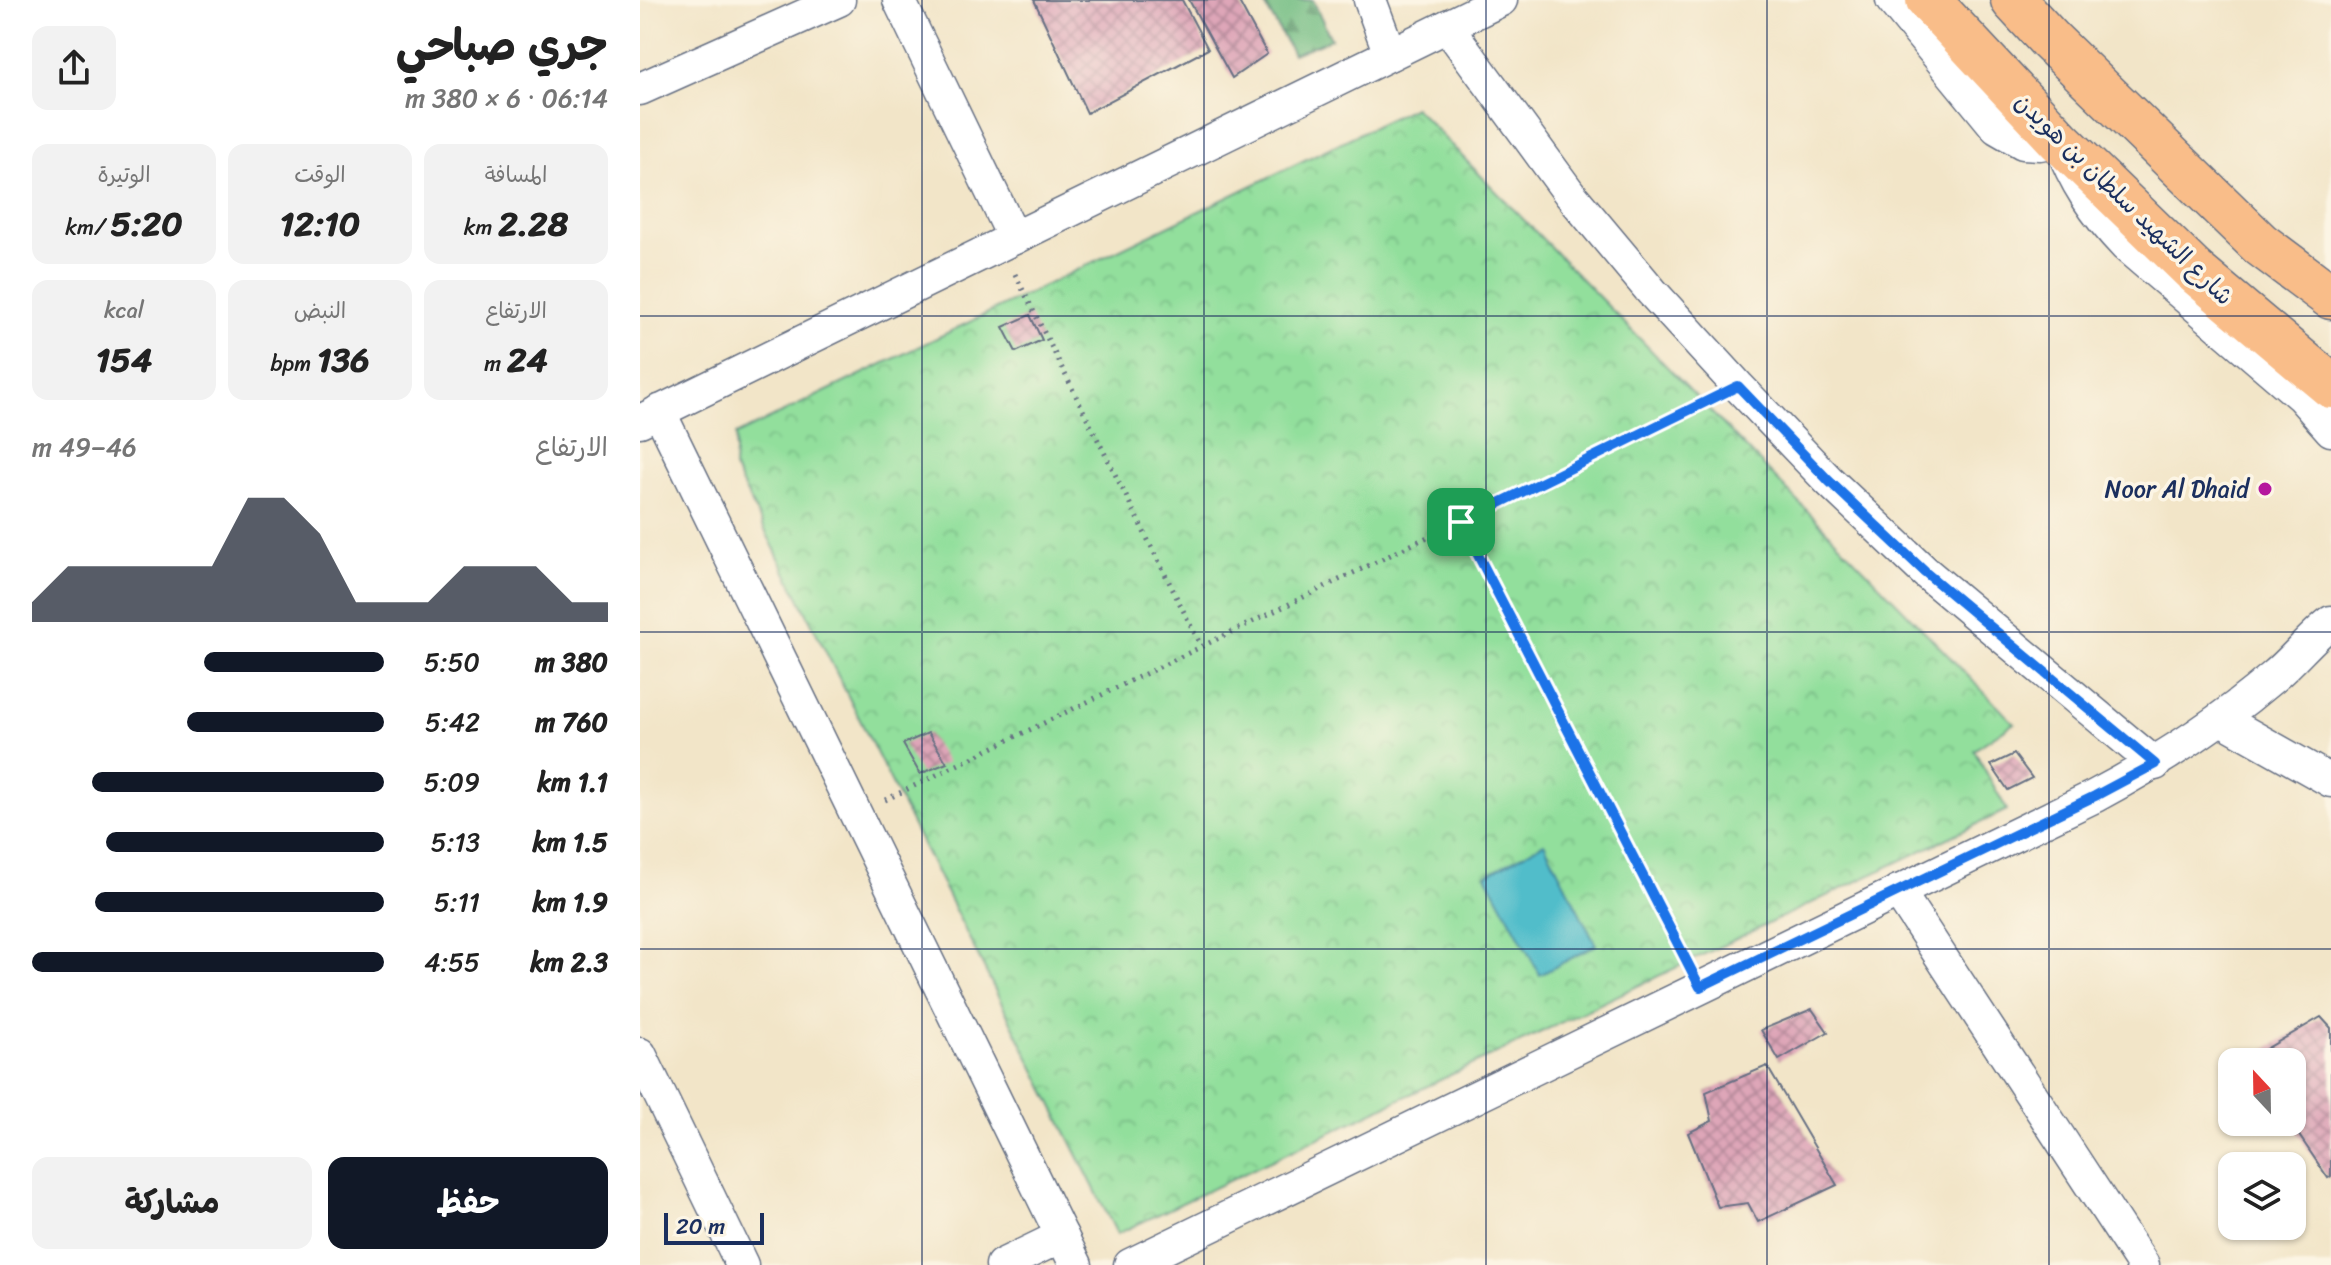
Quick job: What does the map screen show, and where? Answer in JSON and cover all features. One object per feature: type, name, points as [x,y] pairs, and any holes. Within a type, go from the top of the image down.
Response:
[{"type":"highway","name":"شارع الشهيد سلطان بن هويدن","points":[[1928,0],[2059,140],[2194,271],[2331,386]]},
{"type":"highway","points":[[2013,0],[2050,40],[2260,244],[2331,297]]},
{"type":"street","points":[[640,89],[839,0]]},
{"type":"street","points":[[899,0],[1007,241]]},
{"type":"street","points":[[1370,0],[1390,54]]},
{"type":"street","points":[[1076,1265],[856,814],[650,416],[1501,0]]},
{"type":"street","points":[[1892,0],[1997,128],[2023,143],[2040,144],[2059,140],[2083,195],[2103,222],[2126,246],[2301,396],[2331,430]]},
{"type":"street","points":[[1447,26],[1570,194],[1652,292],[1829,481],[1925,572],[2155,764]]},
{"type":"street","points":[[1130,1265],[2095,796],[2155,764],[2221,719],[2277,675],[2330,621]]},
{"type":"street","points":[[2221,719],[2331,781]]},
{"type":"street","points":[[1898,891],[2143,1265]]},
{"type":"street","points":[[640,1054],[742,1265]]},
{"type":"street","points":[[1002,1265],[1062,1236]]},
{"type":"path","points":[[1007,241],[1201,646]]},
{"type":"path","points":[[856,814],[1738,386]]},
{"type":"path","points":[[1461,522],[1700,987]]},
{"type":"green space","points":[[1262,0],[1313,0],[1331,39],[1293,54]]},
{"type":"green space","points":[[1414,107],[2014,723],[1974,750],[2007,810],[1117,1234],[734,468],[736,435]]},
{"type":"water","points":[[1544,843],[1596,945],[1540,975],[1486,875]]},
{"type":"building","points":[[1034,0],[1182,0],[1208,49],[1087,113]]},
{"type":"building","points":[[1189,0],[1238,0],[1267,54],[1232,78]]},
{"type":"building","points":[[1030,315],[1042,340],[1016,352],[1003,327]]},
{"type":"building","points":[[928,733],[947,763],[920,774],[903,744]]},
{"type":"building","points":[[2014,754],[2032,778],[2008,790],[1991,765]]},
{"type":"building","points":[[1812,1009],[1828,1032],[1779,1060],[1761,1030]]},
{"type":"building","points":[[2321,1017],[2331,1028],[2331,1176],[2328,1178],[2300,1136],[2306,1136],[2306,1048],[2268,1048]]},
{"type":"building","points":[[1767,1066],[1837,1185],[1758,1222],[1748,1203],[1718,1207],[1688,1133],[1712,1121],[1706,1092]]},
{"type":"place","name":"Noor Al Dhaid","points":[[2265,489]]},
{"type":"route","points":[[1738,386],[1829,481],[1925,572],[2155,764],[1700,987],[1461,522],[1738,386]]}]
